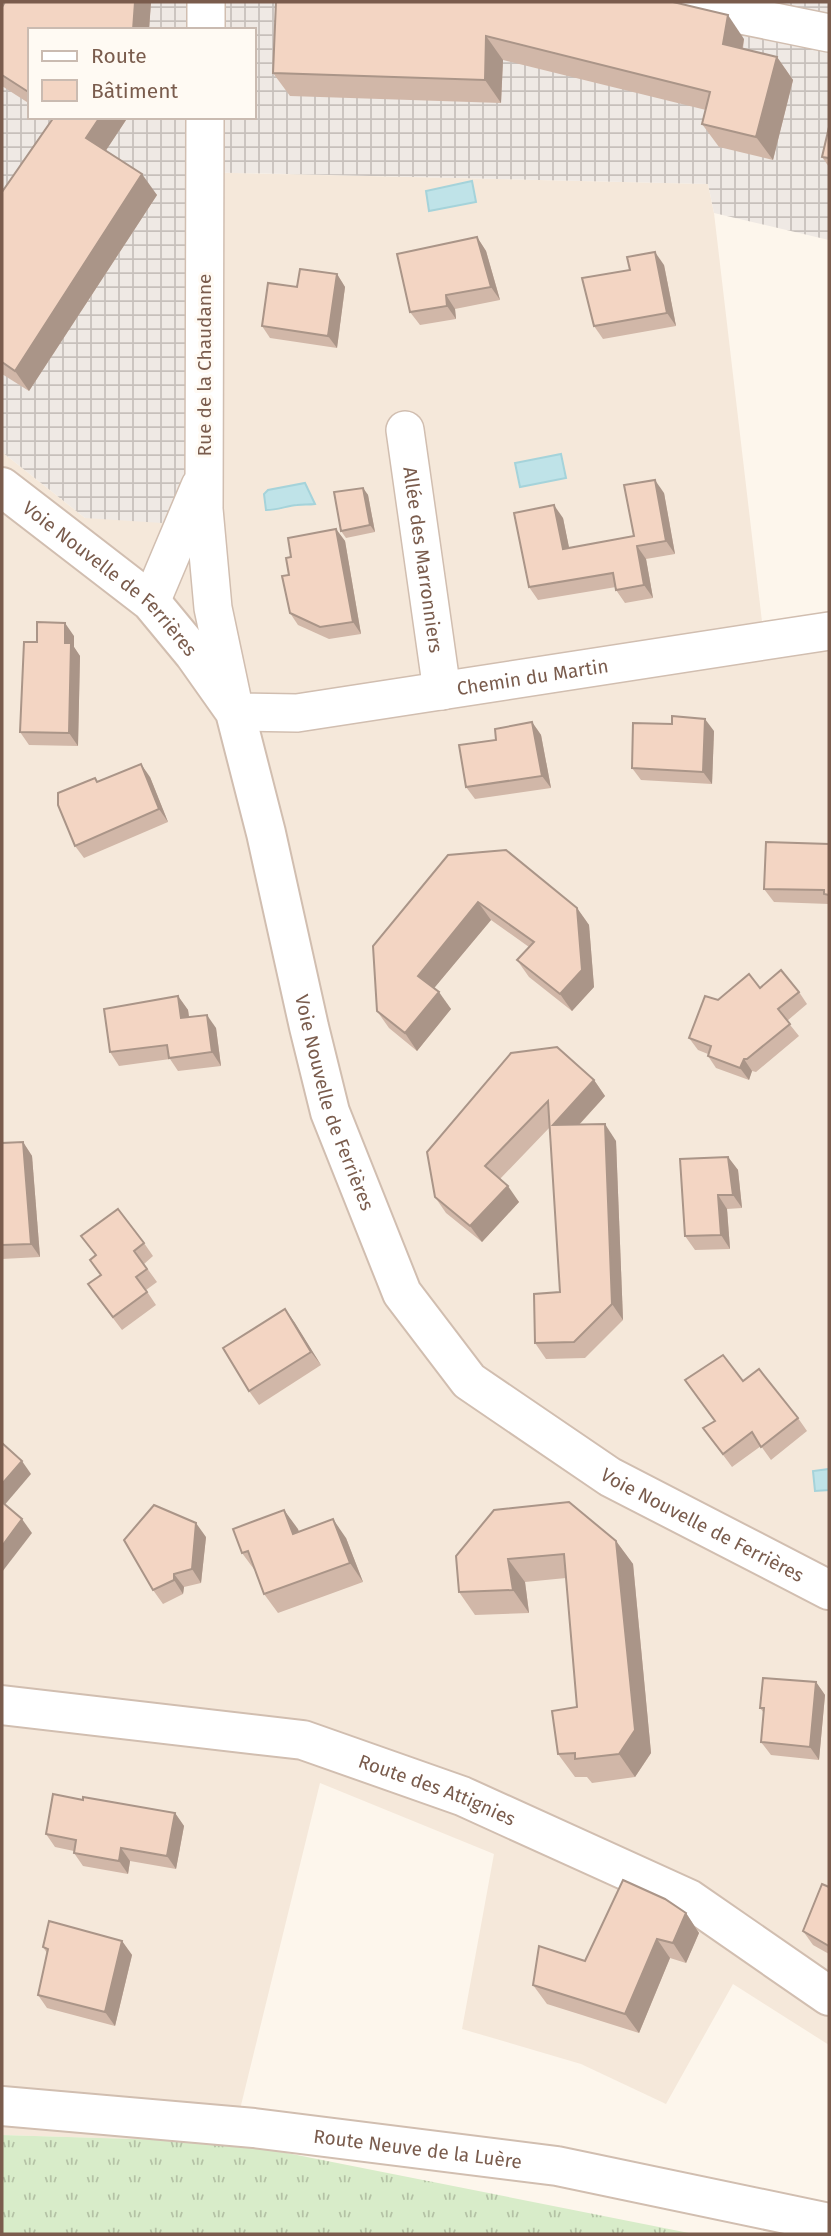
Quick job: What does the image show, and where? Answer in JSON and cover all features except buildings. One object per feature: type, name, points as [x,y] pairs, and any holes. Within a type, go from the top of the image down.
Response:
[{"type":"street","points":[[206,2],[206,28]]},
{"type":"street","points":[[677,2],[829,33]]},
{"type":"street","name":"Rue de la Chaudanne","points":[[151,602],[205,475],[205,119]]},
{"type":"street","name":"Allée des Marronniers","points":[[405,430],[442,691]]},
{"type":"street","points":[[205,475],[204,509],[213,608],[235,712]]},
{"type":"street","name":"Voie Nouvelle de Ferrières","points":[[2,487],[151,602],[194,654],[235,712],[266,833],[330,1112],[402,1293],[469,1381],[610,1477],[829,1590]]},
{"type":"street","name":"Chemin du Martin","points":[[235,712],[297,713],[829,631]]},
{"type":"street","name":"Route des Attignies","points":[[2,1705],[303,1740],[462,1796],[689,1899],[829,1996]]},
{"type":"street","name":"Route Neuve de la Luère","points":[[2,2106],[254,2128],[557,2166],[829,2223]]},
{"type":"shaded area","points":[[2,2],[829,2],[829,240],[714,213],[708,184],[196,172],[188,479],[162,523],[85,518],[2,452]]},
{"type":"shaded area","points":[[195,172],[708,184],[714,213],[763,630],[829,619],[829,2045],[733,1984],[666,2104],[581,2064],[462,2029],[494,1854],[320,1783],[232,2142],[2,2135],[2,452],[85,518]]},
{"type":"green space","points":[[2,2135],[232,2142],[694,2234],[2,2234]]},
{"type":"water","points":[[472,181],[476,202],[429,211],[426,191]]},
{"type":"water","points":[[561,454],[566,478],[520,487],[515,463]]},
{"type":"water","points":[[305,483],[315,504],[266,510],[264,494],[268,490]]},
{"type":"water","points":[[829,1469],[829,1490],[815,1491],[813,1471]]}]
